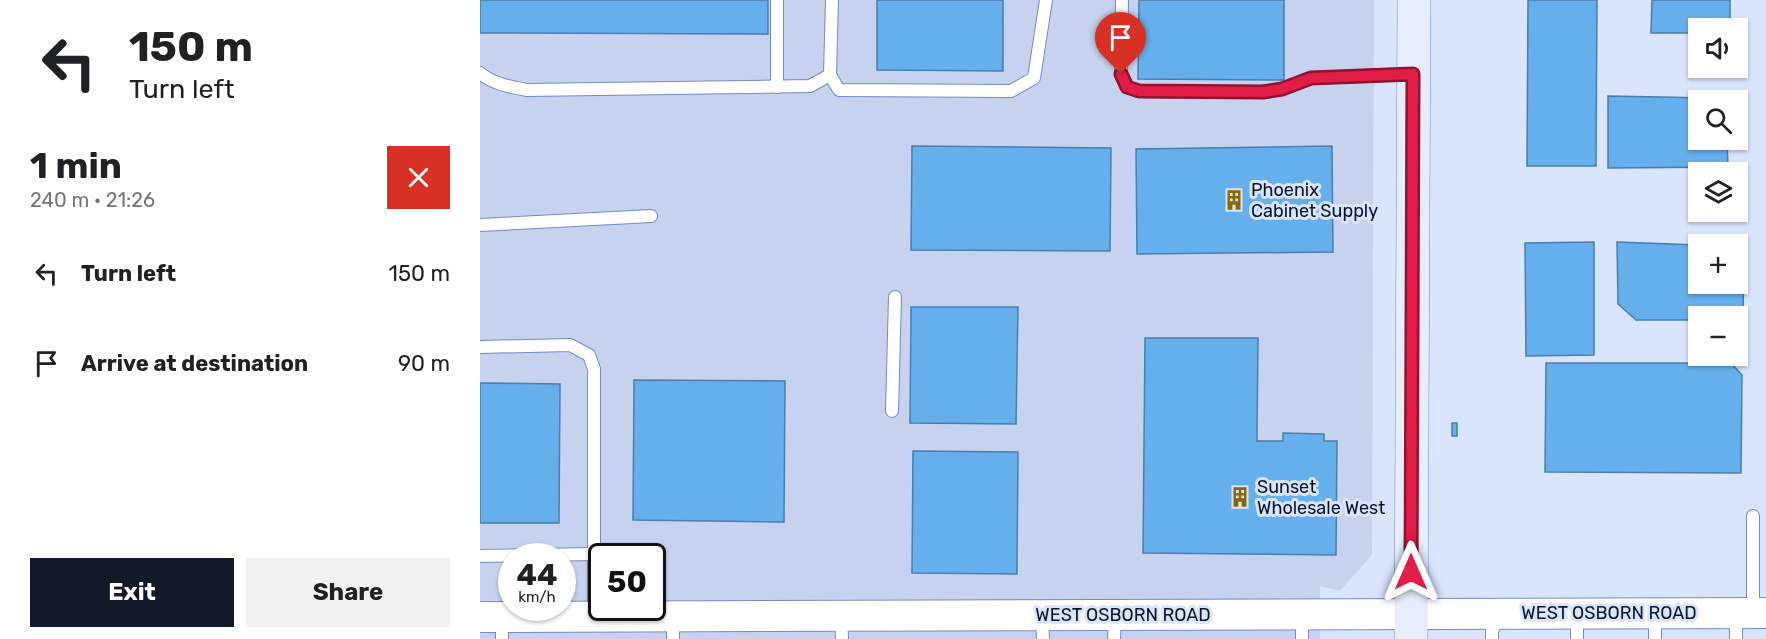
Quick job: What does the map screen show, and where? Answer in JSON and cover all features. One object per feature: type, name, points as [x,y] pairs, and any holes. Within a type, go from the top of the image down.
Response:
[{"type":"main road","points":[[1411,626],[1414,0]]},
{"type":"street","name":"WEST OSBORN ROAD","points":[[494,625],[588,617]]},
{"type":"street","name":"WEST OSBORN ROAD","points":[[623,621],[673,628],[842,628],[1655,626],[1748,619]]},
{"type":"lane","points":[[777,0],[777,87]]},
{"type":"lane","points":[[832,0],[830,75],[839,90],[1011,91],[1034,78],[1046,0]]},
{"type":"lane","points":[[1122,0],[1121,74],[1127,87],[1139,91],[1263,92],[1282,89],[1311,78],[1413,74]]},
{"type":"lane","points":[[480,73],[487,79],[509,87],[527,90],[810,86],[830,75]]},
{"type":"lane","points":[[480,225],[651,216]]},
{"type":"lane","points":[[892,411],[894,297]]},
{"type":"lane","points":[[480,347],[570,345],[589,355],[594,369],[595,543]]},
{"type":"lane","points":[[1748,619],[1754,516]]},
{"type":"lane","points":[[480,556],[588,554]]},
{"type":"shaded area","points":[[480,0],[1374,0],[1372,555],[1340,591],[1320,586],[1320,639],[480,639]]},
{"type":"building","points":[[480,0],[768,0],[768,34],[480,33]]},
{"type":"building","points":[[877,0],[1003,0],[1003,71],[877,70]]},
{"type":"building","points":[[1139,0],[1284,0],[1284,80],[1138,79]]},
{"type":"building","points":[[1528,0],[1597,0],[1596,166],[1527,166]]},
{"type":"building","points":[[1652,0],[1730,0],[1730,18],[1688,18],[1688,33],[1651,33]]},
{"type":"building","points":[[1608,96],[1688,98],[1688,150],[1727,150],[1728,162],[1688,162],[1688,167],[1608,168]]},
{"type":"building","points":[[912,146],[1111,148],[1110,251],[911,250]]},
{"type":"building","name":"Phoenix Cabinet Supply","points":[[1332,146],[1333,252],[1137,254],[1136,149]]},
{"type":"building","points":[[1594,242],[1594,355],[1526,356],[1525,243]]},
{"type":"building","points":[[1617,242],[1688,245],[1688,294],[1743,294],[1743,306],[1688,306],[1688,320],[1636,320],[1618,304]]},
{"type":"building","points":[[911,307],[1018,307],[1016,424],[910,423]]},
{"type":"building","name":"Sunset Wholesale West","points":[[1145,338],[1258,338],[1257,441],[1283,441],[1283,433],[1324,434],[1324,441],[1337,441],[1336,555],[1143,553]]},
{"type":"building","points":[[1546,363],[1688,363],[1688,366],[1734,366],[1742,375],[1741,473],[1545,472]]},
{"type":"building","points":[[634,380],[785,381],[784,522],[633,520]]},
{"type":"building","points":[[480,383],[560,384],[559,523],[480,523]]},
{"type":"building","points":[[1452,423],[1457,423],[1457,436],[1452,436]]},
{"type":"building","points":[[913,451],[1018,452],[1017,574],[912,573]]},
{"type":"place","name":"Phoenix Cabinet Supply","points":[[1234,200]]},
{"type":"place","name":"Sunset Wholesale West","points":[[1240,497]]},
{"type":"route","points":[[1121,74],[1127,87],[1139,91],[1263,92],[1282,89],[1311,78],[1413,74],[1411,572]]}]
